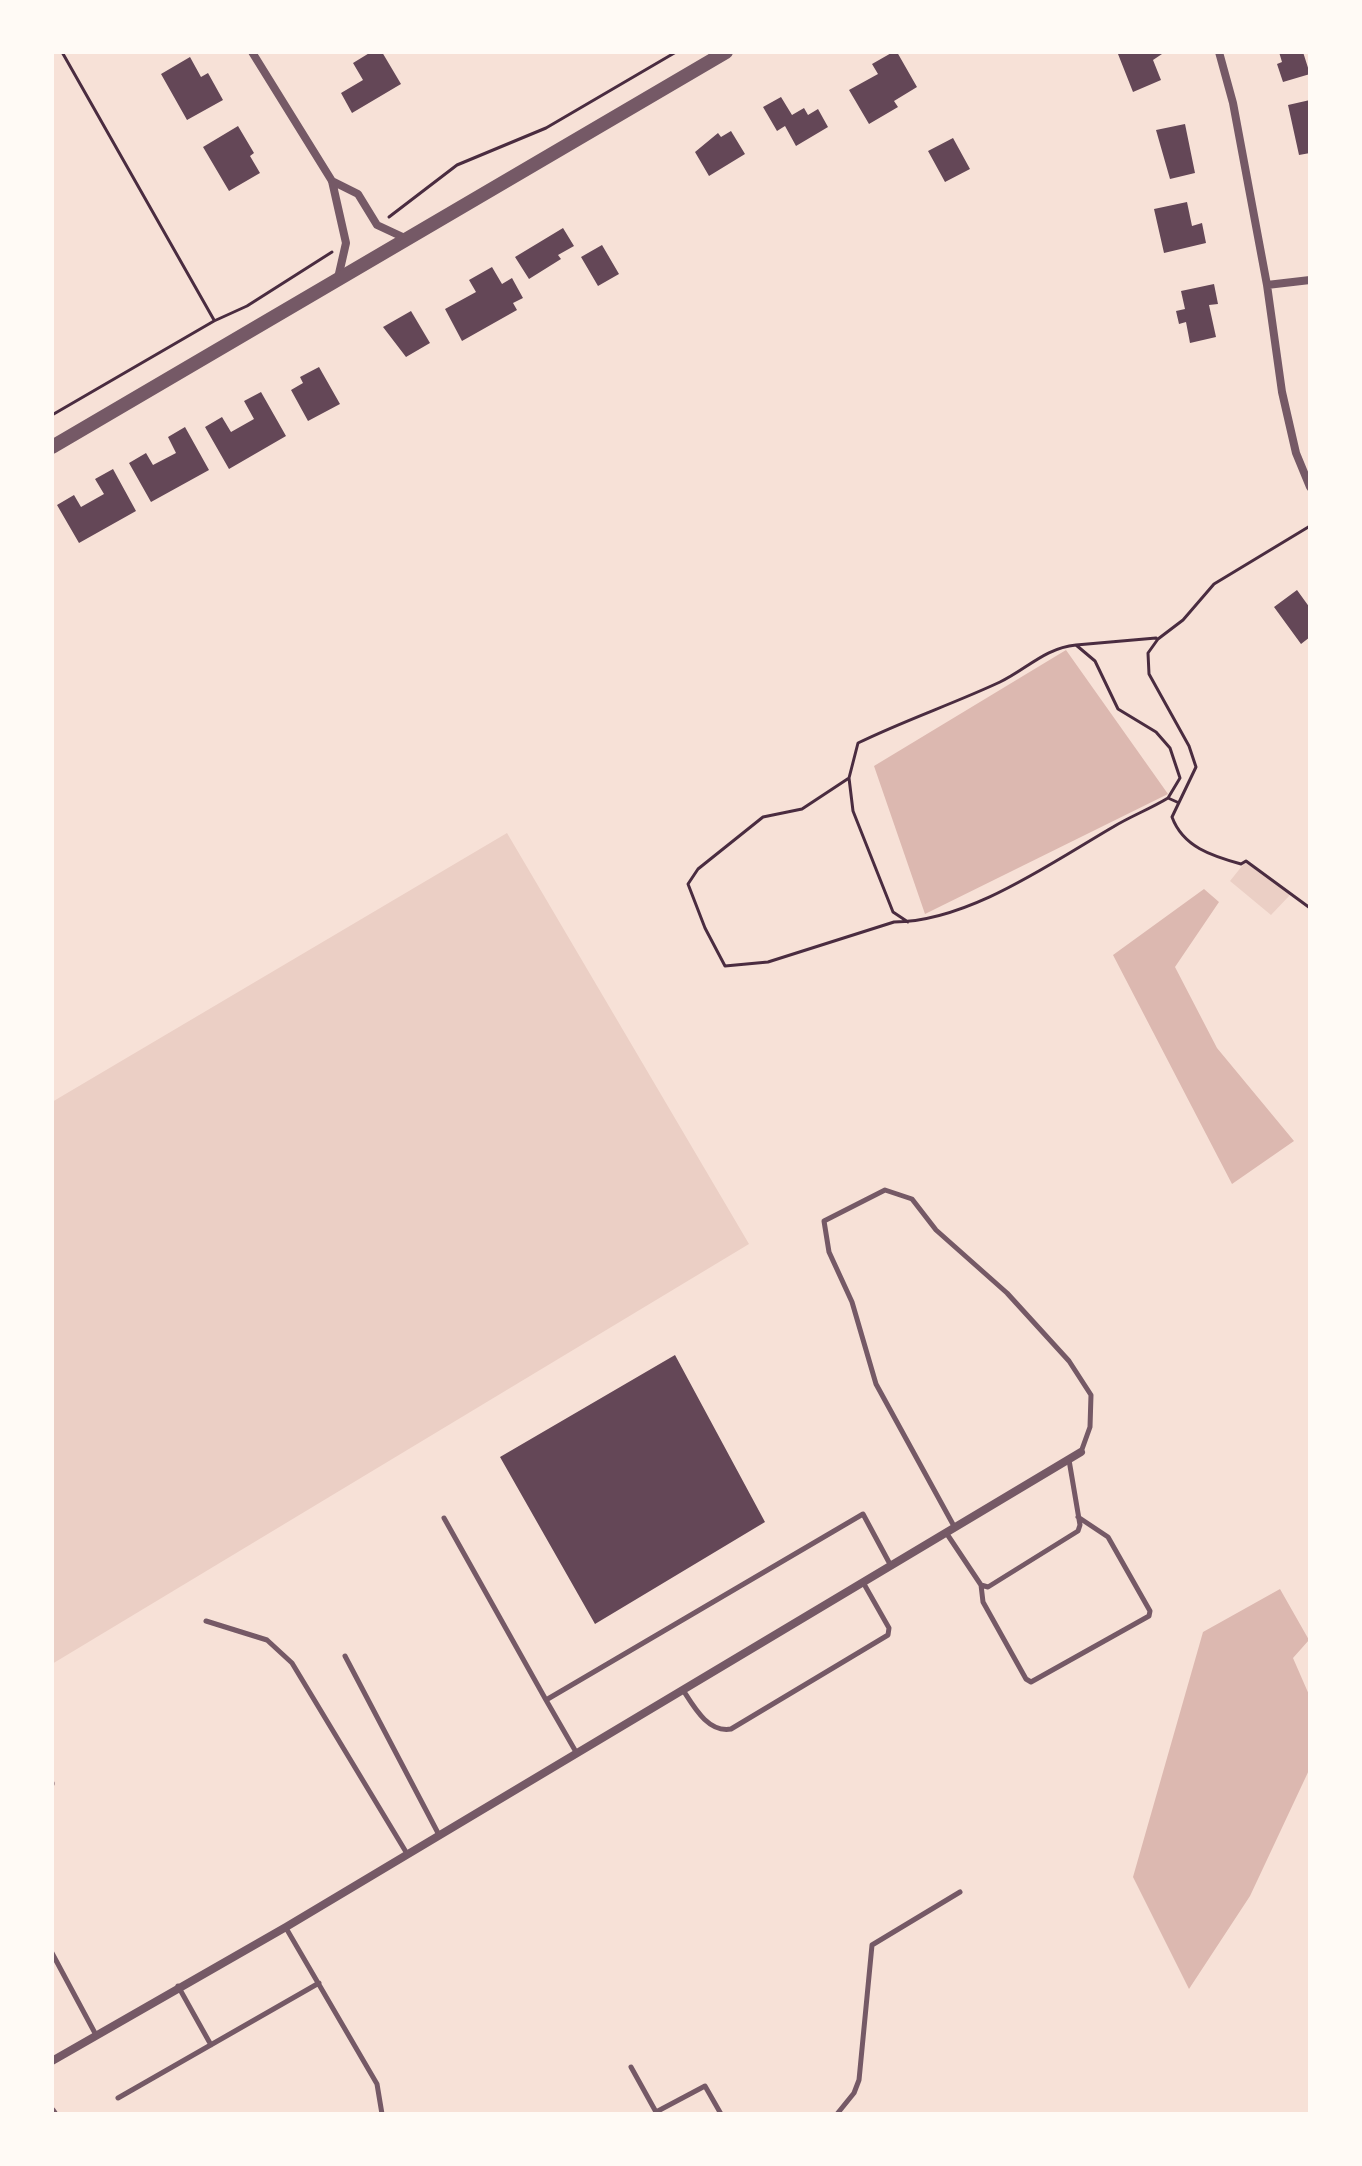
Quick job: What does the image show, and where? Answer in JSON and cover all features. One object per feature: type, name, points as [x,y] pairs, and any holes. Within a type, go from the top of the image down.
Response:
[{"type":"street","points":[[252,52],[332,181],[346,243],[338,280]]},
{"type":"street","points":[[52,447],[726,52]]},
{"type":"street","points":[[1219,52],[1233,103],[1267,285],[1282,392],[1296,453],[1310,487]]},
{"type":"street","points":[[332,181],[358,194],[377,225],[407,239]]},
{"type":"street","points":[[1267,285],[1310,280]]},
{"type":"street","points":[[52,2061],[178,1986],[286,1927],[406,1852],[864,1584],[1081,1452]]},
{"type":"lane","points":[[1078,1517],[1108,1537],[1150,1611],[1149,1616],[1031,1682],[1026,1679],[983,1602],[981,1585],[876,1384],[852,1302],[829,1252],[824,1221],[885,1190],[912,1199],[936,1230],[1007,1293],[1069,1361],[1091,1395],[1090,1427],[1081,1452]]},
{"type":"lane","points":[[981,1585],[988,1587],[1078,1531],[1069,1460]]},
{"type":"lane","points":[[546,1700],[863,1514],[892,1567]]},
{"type":"lane","points":[[444,1518],[576,1752]]},
{"type":"lane","points":[[683,1690],[701,1718],[726,1730],[731,1729],[888,1635],[889,1628],[864,1584]]},
{"type":"lane","points":[[206,1621],[267,1640],[292,1663],[406,1852]]},
{"type":"lane","points":[[345,1656],[438,1833]]},
{"type":"lane","points":[[837,2114],[854,2093],[859,2080],[872,1945],[960,1892]]},
{"type":"lane","points":[[286,1927],[377,2084],[382,2114]]},
{"type":"lane","points":[[52,1953],[96,2035]]},
{"type":"lane","points":[[118,2098],[319,1983]]},
{"type":"lane","points":[[178,1986],[211,2045]]},
{"type":"lane","points":[[631,2067],[656,2112],[705,2086],[721,2114]]},
{"type":"path","points":[[62,52],[214,321]]},
{"type":"path","points":[[377,225],[457,165],[546,128],[676,52]]},
{"type":"path","points":[[52,415],[214,321],[247,306],[346,243]]},
{"type":"path","points":[[1310,526],[1214,584],[1183,620],[1158,639],[1148,653],[1149,674],[1189,746],[1196,767],[1172,817],[1178,832],[1208,855],[1241,864],[1246,861],[1310,908]]},
{"type":"path","points":[[908,922],[893,912],[853,811],[849,778],[858,743],[910,717],[1003,681],[1057,647],[1158,639]]},
{"type":"path","points":[[849,778],[802,809],[763,817],[698,869],[688,884],[705,928],[725,966],[768,962],[894,922],[908,922],[975,902],[1031,876],[1168,798],[1180,778],[1170,748],[1156,732],[1118,709],[1095,661],[1076,645]]},
{"type":"path","points":[[1168,798],[1177,802]]},
{"type":"shaded area","points":[[1066,650],[1168,794],[925,914],[874,766]]},
{"type":"shaded area","points":[[507,833],[749,1244],[52,1664],[52,1102]]},
{"type":"shaded area","points":[[1246,861],[1290,895],[1271,915],[1230,881]]},
{"type":"shaded area","points":[[1204,889],[1219,902],[1175,967],[1217,1048],[1294,1141],[1232,1184],[1113,955]]},
{"type":"shaded area","points":[[1280,1589],[1309,1640],[1293,1658],[1310,1697],[1310,1768],[1250,1896],[1189,1989],[1133,1877],[1203,1632]]},
{"type":"building","points":[[371,52],[382,52],[401,84],[352,113],[341,93],[363,80],[353,63]]},
{"type":"building","points":[[897,52],[917,87],[894,101],[898,107],[869,124],[849,90],[878,74],[872,64]]},
{"type":"building","points":[[1165,52],[1153,60],[1161,80],[1133,92],[1118,54]]},
{"type":"building","points":[[1279,52],[1303,52],[1310,74],[1283,82],[1277,64],[1282,62]]},
{"type":"building","points":[[190,57],[201,77],[208,73],[223,100],[187,120],[161,74]]},
{"type":"building","points":[[781,97],[792,115],[804,108],[808,115],[818,109],[828,127],[796,146],[785,126],[777,131],[763,107]]},
{"type":"building","points":[[1310,100],[1310,153],[1299,155],[1288,105]]},
{"type":"building","points":[[1185,124],[1195,173],[1170,179],[1156,130]]},
{"type":"building","points":[[238,126],[254,153],[250,156],[260,173],[229,191],[203,147]]},
{"type":"building","points":[[731,131],[745,154],[709,176],[695,152],[718,133],[721,137]]},
{"type":"building","points":[[953,138],[970,169],[945,182],[928,151]]},
{"type":"building","points":[[1187,202],[1192,226],[1202,223],[1206,243],[1164,253],[1154,209]]},
{"type":"building","points":[[563,228],[574,246],[558,255],[561,259],[529,279],[515,257]]},
{"type":"building","points":[[602,245],[619,274],[598,286],[581,257]]},
{"type":"building","points":[[492,267],[502,284],[512,278],[523,298],[513,303],[517,310],[462,341],[445,309],[476,292],[469,280]]},
{"type":"building","points":[[1214,284],[1218,304],[1209,305],[1216,337],[1190,343],[1186,322],[1179,324],[1176,311],[1185,309],[1181,291]]},
{"type":"building","points":[[411,311],[430,343],[406,357],[383,327]]},
{"type":"building","points":[[319,367],[340,404],[308,421],[291,390],[303,383],[300,377]]},
{"type":"building","points":[[261,392],[286,436],[229,469],[205,427],[222,417],[231,432],[254,419],[244,401]]},
{"type":"building","points":[[185,427],[209,470],[151,502],[129,463],[146,453],[153,465],[176,453],[168,437]]},
{"type":"building","points":[[113,469],[136,511],[79,543],[57,505],[74,495],[81,507],[104,494],[95,479]]},
{"type":"building","points":[[1297,590],[1310,608],[1310,637],[1301,644],[1274,607]]},
{"type":"building","points":[[675,1355],[765,1522],[595,1624],[500,1457]]}]
